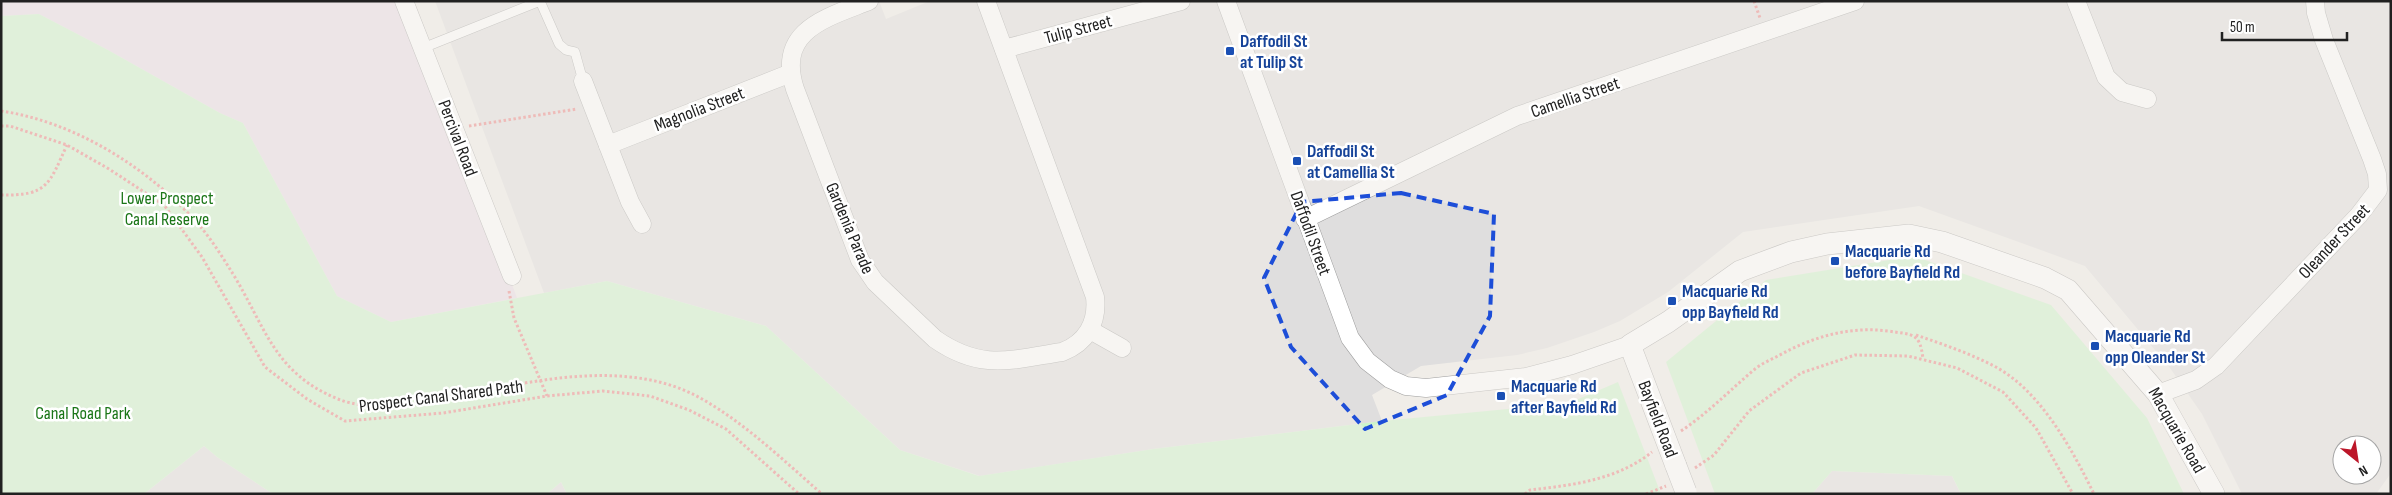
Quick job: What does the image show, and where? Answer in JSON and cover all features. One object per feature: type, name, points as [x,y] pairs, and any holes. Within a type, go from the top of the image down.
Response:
[{"type":"street","name":"Percival Road","points":[[404,1],[512,276]]},
{"type":"street","name":"Gardenia Parade","points":[[869,1],[809,27],[797,42],[791,63],[791,73],[795,89],[866,272],[934,339],[963,356],[981,360],[1002,361],[1062,352],[1078,344],[1090,330]]},
{"type":"street","points":[[986,1],[1095,297],[1095,316],[1090,330],[1122,348]]},
{"type":"street","name":"Tulip Street","points":[[1004,49],[1181,1]]},
{"type":"street","name":"Daffodil Street","points":[[1226,1],[1305,219],[1355,347],[1373,367],[1390,379],[1406,386]]},
{"type":"street","name":"Camellia Street","points":[[1305,219],[1517,116],[1855,1]]},
{"type":"street","points":[[2076,1],[2106,77],[2122,92],[2147,99]]},
{"type":"street","name":"Oleander Street","points":[[2158,394],[2196,380],[2216,366],[2365,209],[2378,190],[2377,174],[2324,40],[2316,13],[2315,1]]},
{"type":"street","name":"Magnolia Street","points":[[608,145],[791,73]]},
{"type":"street","points":[[583,81],[630,202],[642,224]]},
{"type":"street","name":"Macquarie Road","points":[[1406,386],[1426,388],[1513,379],[1572,365],[1630,345],[1668,322],[1740,270],[1791,252],[1836,243],[1909,235],[1942,242],[2045,278],[2068,290],[2158,394],[2214,494]]},
{"type":"street","name":"Bayfield Road","points":[[1630,345],[1686,493]]},
{"type":"lane","points":[[423,48],[540,1],[558,44],[566,50],[575,52],[583,81]]},
{"type":"path","points":[[454,128],[592,107]]},
{"type":"path","points":[[1,112],[74,133],[112,153],[161,188],[200,226],[233,275],[280,358],[304,382],[340,400],[381,406],[429,402],[541,379],[591,375],[665,383],[700,398],[745,427],[822,494]]},
{"type":"path","name":"Prospect Canal Shared Path","points":[[1,126],[10,126],[68,145],[164,205],[202,257],[265,367],[307,399],[345,422],[443,413],[547,396],[604,390],[650,396],[689,410],[726,429],[799,494]]},
{"type":"path","points":[[1,195],[23,196],[39,191],[51,181],[68,145]]},
{"type":"path","points":[[512,276],[508,293],[514,318],[547,396]]},
{"type":"path","points":[[1525,494],[1530,490],[1574,486],[1601,479],[1629,466],[1696,421],[1756,368],[1799,344],[1842,331],[1875,330],[1914,334],[1952,347],[1996,366],[2031,394],[2059,429],[2094,494]]},
{"type":"path","points":[[1914,334],[1921,342],[1923,359]]},
{"type":"path","points":[[1698,467],[1714,455],[1749,411],[1801,373],[1855,355],[1908,356],[1957,368],[2003,392],[2036,428],[2073,494]]},
{"type":"path","points":[[1646,494],[1664,487]]},
{"type":"highlighted area","points":[[1401,193],[1494,214],[1490,316],[1447,395],[1365,429],[1291,347],[1264,278],[1302,202]]},
{"type":"shaded area","points":[[1,1],[408,1],[517,298],[391,322],[337,296],[243,123],[220,113],[108,50],[39,14],[1,16]]},
{"type":"shaded area","points":[[435,1],[879,1],[886,19],[930,1],[2391,1],[2391,473],[2376,494],[2242,494],[2202,414],[2170,368],[2085,266],[1919,206],[1743,232],[1668,292],[1620,321],[1594,332],[1547,348],[1517,355],[1421,366],[1372,395],[1382,421],[1153,449],[980,476],[900,450],[766,326],[607,281],[544,293]]},
{"type":"shaded area","points":[[204,446],[217,457],[273,494],[144,494]]},
{"type":"shaded area","points":[[1832,471],[1952,476],[1961,494],[1812,494]]},
{"type":"shaded area","points":[[561,482],[567,494],[547,494]]},
{"type":"green space","name":"Lower Prospect Canal Reserve","points":[[39,14],[108,50],[220,113],[243,123],[337,296],[391,322],[607,281],[766,326],[900,450],[979,476],[1153,449],[1382,421],[1569,403],[1618,382],[1661,494],[567,494],[561,482],[547,494],[273,494],[217,457],[204,446],[144,494],[1,494],[1,16]]},
{"type":"green space","points":[[1914,256],[2051,305],[2147,418],[2184,494],[1961,494],[1952,476],[1832,471],[1812,494],[1715,494],[1666,362],[1766,280]]},
{"type":"place","name":"Daffodil St at Tulip St","points":[[1230,51]]},
{"type":"place","name":"Daffodil St at Camellia St","points":[[1297,161]]},
{"type":"place","name":"Macquarie Rd before Bayfield Rd","points":[[1835,261]]},
{"type":"place","name":"Macquarie Rd opp Bayfield Rd","points":[[1672,301]]},
{"type":"place","name":"Macquarie Rd opp Oleander St","points":[[2095,346]]},
{"type":"place","name":"Macquarie Rd after Bayfield Rd","points":[[1501,396]]},
{"type":"park label","name":"Canal Road Park","points":[[83,413]]}]
